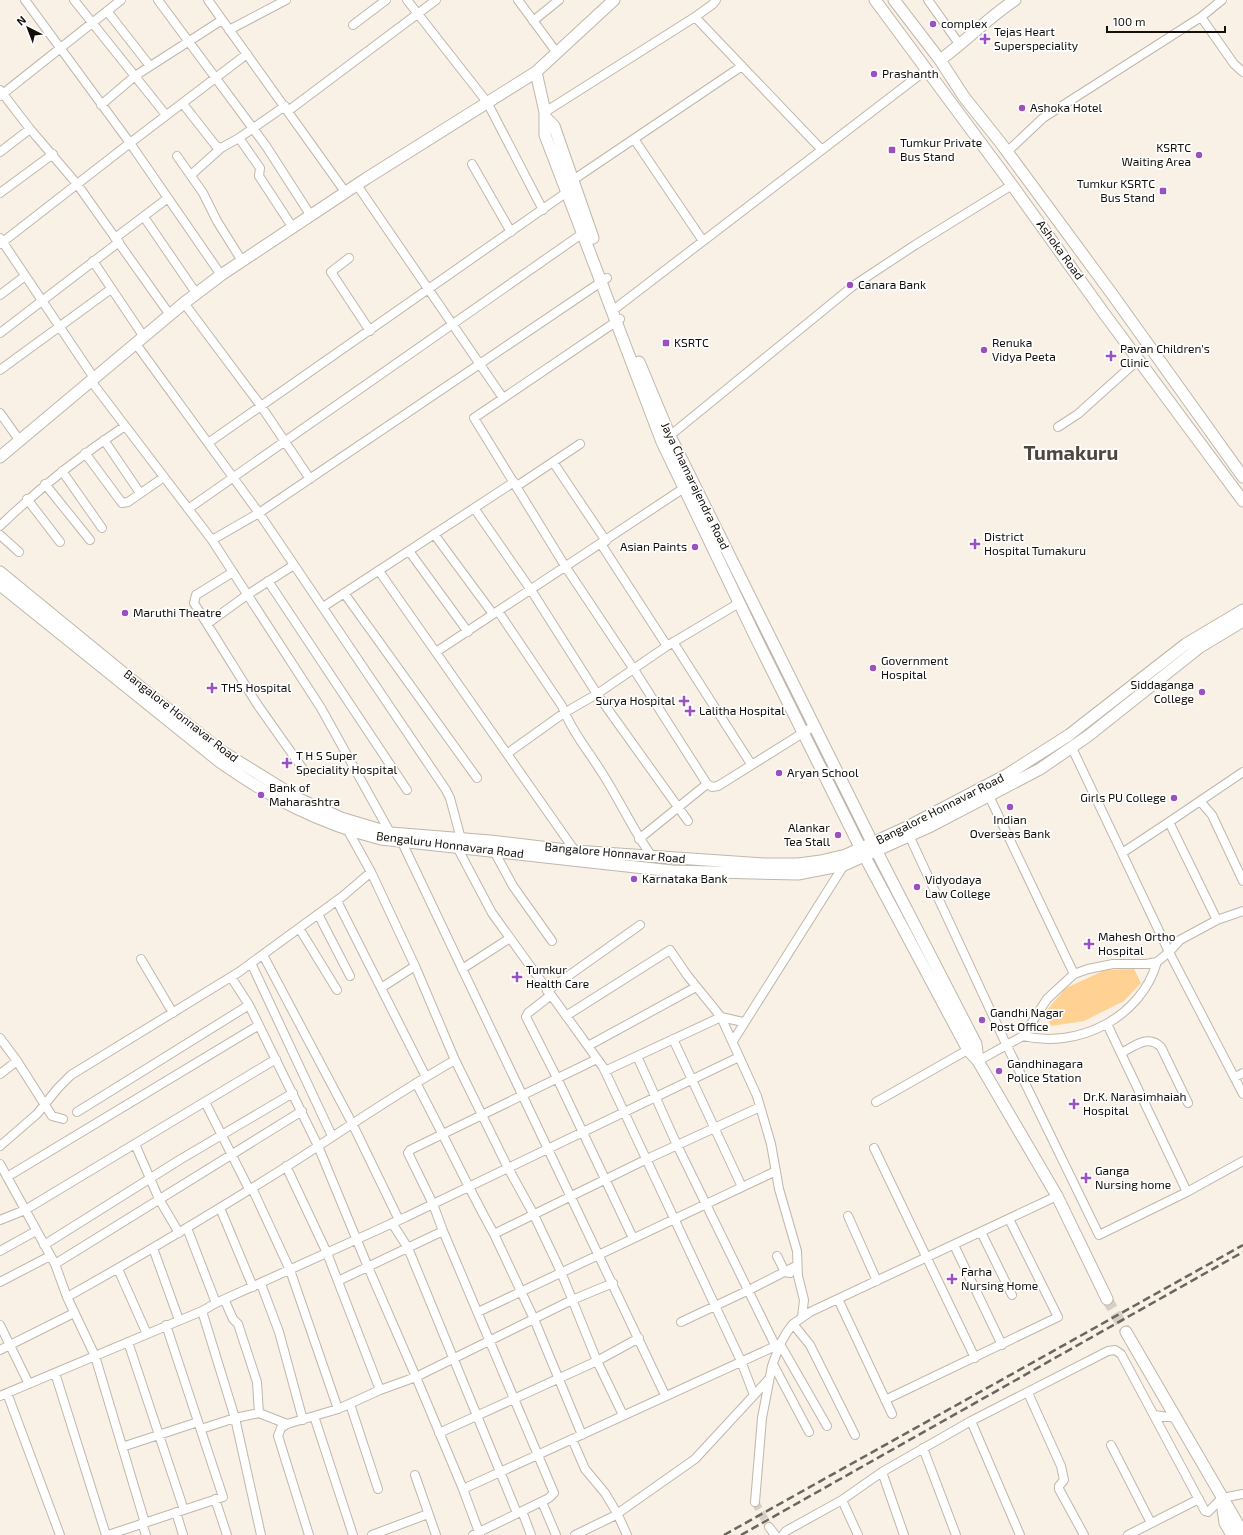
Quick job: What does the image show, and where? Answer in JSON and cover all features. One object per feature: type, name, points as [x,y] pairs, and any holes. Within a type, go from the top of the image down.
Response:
[{"type":"main road","points":[[0,457],[184,303],[221,275],[357,185],[536,72],[614,0]]},
{"type":"main road","name":"Ashoka Road","points":[[875,0],[1243,501]]},
{"type":"main road","name":"Ashoka Road","points":[[894,0],[940,60],[964,97],[1007,152],[1107,287],[1243,477]]},
{"type":"main road","points":[[940,60],[960,45],[995,14],[1015,0]]},
{"type":"main road","name":"Jaya Chamarajendra Road","points":[[536,72],[546,115],[546,135],[572,187],[614,310],[684,488],[739,603],[863,853],[972,1047]]},
{"type":"main road","name":"Jaya Chamarajendra Road","points":[[572,187],[583,233],[604,279]]},
{"type":"main road","name":"Jaya Chamarajendra Road","points":[[666,439],[814,726],[972,1047]]},
{"type":"main road","name":"Bangalore Honnavar Road","points":[[0,572],[69,633],[223,752],[299,799],[341,818],[396,837],[555,853],[575,851],[653,858],[765,864],[798,864],[863,853],[907,832],[1036,757],[1069,735],[1172,654],[1243,610]]},
{"type":"main road","name":"Bengaluru Honnavara Road","points":[[0,584],[69,633],[160,715],[230,769],[258,788],[295,809],[347,830],[381,839],[396,837]]},
{"type":"main road","points":[[907,832],[989,796],[1040,769],[1072,748],[1182,660],[1215,636],[1243,621]]},
{"type":"main road","name":"Bengaluru Honnavara Road","points":[[459,843],[494,851],[555,853],[672,871],[749,874],[798,874],[844,865],[863,853]]},
{"type":"main road","points":[[972,1047],[978,1061],[1057,1196],[1107,1299]]},
{"type":"main road","points":[[1126,1332],[1243,1533]]},
{"type":"main road","points":[[1222,1498],[1225,1523],[1232,1535]]},
{"type":"street","points":[[25,0],[130,143],[221,275]]},
{"type":"street","points":[[74,0],[166,116]]},
{"type":"street","points":[[121,0],[60,49],[1,93],[77,184],[170,315]]},
{"type":"street","points":[[158,0],[253,128],[311,216]]},
{"type":"street","points":[[208,0],[287,108],[346,193]]},
{"type":"street","points":[[229,30],[286,0]]},
{"type":"street","points":[[353,25],[386,0]]},
{"type":"street","points":[[407,0],[487,102],[543,210]]},
{"type":"street","points":[[191,176],[221,148],[287,108],[436,0]]},
{"type":"street","points":[[518,0],[557,53]]},
{"type":"street","points":[[533,21],[559,0]]},
{"type":"street","points":[[546,115],[695,17],[714,4],[716,0]]},
{"type":"street","points":[[928,0],[960,45]]},
{"type":"street","points":[[1007,152],[1043,118],[1201,17],[1222,0]]},
{"type":"street","points":[[107,11],[150,66]]},
{"type":"street","points":[[695,17],[822,150]]},
{"type":"street","points":[[1201,17],[1234,64],[1243,72]]},
{"type":"street","points":[[101,105],[135,76],[222,20]]},
{"type":"street","points":[[247,54],[1,241],[42,301],[92,380],[212,540],[321,708],[396,837],[462,969],[547,1150],[599,1254],[666,1395]]},
{"type":"street","points":[[208,443],[543,210],[634,139],[742,66]]},
{"type":"street","points":[[614,310],[926,70]]},
{"type":"street","points":[[183,104],[216,146],[221,148]]},
{"type":"street","points":[[0,152],[30,129]]},
{"type":"street","points":[[239,138],[260,168],[259,176],[293,228]]},
{"type":"street","points":[[634,139],[703,242]]},
{"type":"street","points":[[0,193],[53,154]]},
{"type":"street","points":[[177,156],[203,193],[224,235],[242,261]]},
{"type":"street","points":[[472,164],[511,232]]},
{"type":"street","points":[[357,185],[504,398]]},
{"type":"street","points":[[666,439],[853,286],[915,245],[1012,185]]},
{"type":"street","points":[[0,332],[93,262],[168,198]]},
{"type":"street","points":[[144,217],[196,294]]},
{"type":"street","points":[[188,509],[583,233]]},
{"type":"street","points":[[349,258],[331,272],[370,331]]},
{"type":"street","points":[[93,262],[111,289],[140,340],[208,443],[260,513],[446,790],[450,798],[459,843],[492,913],[605,1071],[716,1306],[741,1361],[754,1395]]},
{"type":"street","points":[[0,295],[25,276]]},
{"type":"street","points":[[212,540],[260,513],[604,279]]},
{"type":"street","points":[[0,370],[111,289]]},
{"type":"street","points":[[184,303],[261,406],[310,479]]},
{"type":"street","points":[[618,320],[474,418],[565,566],[634,668],[707,784],[712,787],[718,786],[814,726]]},
{"type":"street","points":[[1058,427],[1078,414],[1138,360]]},
{"type":"street","points":[[0,413],[20,441]]},
{"type":"street","points":[[0,526],[27,499],[62,471],[85,453],[125,426]]},
{"type":"street","points":[[104,440],[140,493]]},
{"type":"street","points":[[323,607],[474,508],[553,462],[580,444]]},
{"type":"street","points":[[85,453],[122,503],[128,502],[164,477]]},
{"type":"street","points":[[553,462],[670,644],[751,764]]},
{"type":"street","points":[[62,471],[102,528]]},
{"type":"street","points":[[46,484],[90,540]]},
{"type":"street","points":[[436,652],[565,566],[604,543],[684,488]]},
{"type":"street","points":[[27,499],[60,542]]},
{"type":"street","points":[[474,508],[531,590],[597,694],[688,821]]},
{"type":"street","points":[[434,534],[495,613],[562,706],[567,722],[592,757],[625,810],[639,839],[653,858]]},
{"type":"street","points":[[0,535],[18,552]]},
{"type":"street","points":[[409,551],[468,632]]},
{"type":"street","points":[[207,624],[247,595],[294,565]]},
{"type":"street","points":[[379,570],[575,851]]},
{"type":"street","points":[[233,572],[194,598],[194,603],[257,704],[305,772]]},
{"type":"street","points":[[268,581],[407,790]]},
{"type":"street","points":[[344,593],[477,778]]},
{"type":"street","points":[[508,753],[564,713],[597,694],[670,644],[739,603]]},
{"type":"street","points":[[1072,748],[1169,952],[1243,1094]]},
{"type":"street","points":[[1122,852],[1243,772]]},
{"type":"street","points":[[639,839],[707,784]]},
{"type":"street","points":[[989,796],[1074,974]]},
{"type":"street","points":[[1200,801],[1212,815],[1243,881]]},
{"type":"street","points":[[341,818],[371,872],[482,1115],[508,1168],[534,1215],[561,1272],[597,1361],[623,1415]]},
{"type":"street","points":[[1169,822],[1217,920]]},
{"type":"street","points":[[907,832],[1006,1044],[1099,1235],[1188,1192],[1243,1161]]},
{"type":"street","points":[[494,851],[513,886],[552,941]]},
{"type":"street","points":[[733,1041],[743,1022],[760,999],[844,865]]},
{"type":"street","points":[[0,1146],[36,1114],[71,1075],[231,977],[337,900],[371,872]]},
{"type":"street","points":[[337,900],[426,1077]]},
{"type":"street","points":[[978,1061],[1006,1044],[1023,1036],[1051,1039],[1073,1036],[1096,1030],[1107,1024],[1117,1018],[1139,996],[1157,962],[1180,940],[1217,920],[1243,911]]},
{"type":"street","points":[[318,914],[350,976]]},
{"type":"street","points":[[633,1238],[557,1078],[526,1017],[528,1013],[549,993],[640,925]]},
{"type":"street","points":[[299,928],[337,990]]},
{"type":"street","points":[[462,969],[510,938]]},
{"type":"street","points":[[566,1016],[670,950],[721,1017],[733,1041],[760,1107],[771,1144],[779,1189],[797,1251],[796,1266],[804,1300],[802,1317]]},
{"type":"street","points":[[263,955],[352,1123],[395,1222],[408,1248],[499,1472],[531,1535]]},
{"type":"street","points":[[141,959],[173,1013]]},
{"type":"street","points":[[1023,1036],[1047,999],[1074,974],[1088,969],[1113,964],[1146,964],[1157,962]]},
{"type":"street","points":[[251,963],[332,1136]]},
{"type":"street","points":[[382,988],[415,966]]},
{"type":"street","points":[[231,977],[249,1005],[318,1146],[356,1239],[463,1489],[477,1534],[542,1502],[554,1493],[443,1231],[433,1204],[408,1152],[522,1094],[597,1060]]},
{"type":"street","points":[[588,1046],[696,986]]},
{"type":"street","points":[[77,1112],[249,1005]]},
{"type":"street","points":[[605,1071],[721,1017],[743,1022]]},
{"type":"street","points":[[1107,1024],[1188,1192]]},
{"type":"street","points":[[7,1177],[259,1025]]},
{"type":"street","points":[[0,1038],[45,1103],[52,1116],[63,1119]]},
{"type":"street","points":[[673,1039],[742,1187]]},
{"type":"street","points":[[1120,1053],[1148,1040],[1155,1041],[1161,1047],[1188,1103]]},
{"type":"street","points":[[876,1102],[972,1047]]},
{"type":"street","points":[[637,1056],[677,1145],[749,1290],[778,1344],[827,1426]]},
{"type":"street","points":[[60,1535],[4,1395],[202,1311],[216,1303],[225,1301],[468,1188],[739,1057]]},
{"type":"street","points":[[0,1220],[25,1210],[276,1059]]},
{"type":"street","points":[[66,1297],[118,1269],[179,1233],[416,1083],[456,1060]]},
{"type":"street","points":[[0,1074],[17,1061]]},
{"type":"street","points":[[1235,1077],[1243,1073]]},
{"type":"street","points":[[416,1083],[443,1134],[468,1188],[494,1234],[521,1291],[582,1435]]},
{"type":"street","points":[[44,1245],[151,1178],[293,1093]]},
{"type":"street","points":[[205,1102],[290,1270],[338,1409]]},
{"type":"street","points":[[494,1234],[605,1179],[760,1107]]},
{"type":"street","points":[[55,1264],[302,1111]]},
{"type":"street","points":[[135,1144],[159,1199],[179,1233]]},
{"type":"street","points":[[874,1148],[975,1358]]},
{"type":"street","points":[[0,1164],[55,1264],[66,1297],[95,1356],[146,1535]]},
{"type":"street","points":[[286,1166],[327,1253],[380,1390]]},
{"type":"street","points":[[478,1312],[776,1171]]},
{"type":"street","points":[[755,1502],[762,1418],[770,1378],[778,1344],[793,1324],[802,1317],[838,1299],[1057,1196]]},
{"type":"street","points":[[220,1208],[253,1287]]},
{"type":"street","points":[[848,1216],[877,1281]]},
{"type":"street","points":[[885,1400],[1058,1317],[1009,1219]]},
{"type":"street","points":[[187,1228],[216,1303]]},
{"type":"street","points":[[0,1250],[36,1231]]},
{"type":"street","points":[[338,1281],[443,1231]]},
{"type":"street","points":[[981,1232],[1012,1295]]},
{"type":"street","points":[[954,1245],[1002,1344]]},
{"type":"street","points":[[153,1248],[179,1320]]},
{"type":"street","points":[[0,1282],[50,1256]]},
{"type":"street","points":[[778,1256],[786,1272],[798,1276]]},
{"type":"street","points":[[681,1322],[796,1266]]},
{"type":"street","points":[[118,1269],[147,1334]]},
{"type":"street","points":[[309,1535],[278,1436],[281,1428],[287,1424],[338,1409],[380,1390],[416,1377],[572,1300],[613,1283]]},
{"type":"street","points":[[261,1284],[279,1332],[304,1420]]},
{"type":"street","points":[[838,1299],[892,1414]]},
{"type":"street","points":[[225,1301],[233,1319],[238,1324],[257,1382],[259,1413]]},
{"type":"street","points":[[202,1311],[235,1418],[261,1535]]},
{"type":"street","points":[[0,1350],[74,1313]]},
{"type":"street","points":[[793,1324],[810,1345],[856,1435]]},
{"type":"street","points":[[0,1325],[29,1384]]},
{"type":"street","points":[[54,1373],[107,1535],[223,1497],[166,1325]]},
{"type":"street","points":[[439,1433],[597,1361],[638,1338]]},
{"type":"street","points":[[128,1342],[158,1434],[180,1511],[183,1535]]},
{"type":"street","points":[[463,1489],[538,1456],[623,1415],[778,1344]]},
{"type":"street","points":[[786,1534],[842,1500],[882,1472],[971,1421],[1108,1351],[1115,1350],[1121,1354],[1205,1511],[1208,1512],[1222,1498],[1243,1494]]},
{"type":"street","points":[[773,1364],[809,1432]]},
{"type":"street","points":[[575,1535],[617,1513],[695,1459],[770,1378]]},
{"type":"street","points":[[1028,1393],[1061,1466],[1064,1480],[1059,1486],[1059,1489],[1084,1535]]},
{"type":"street","points":[[350,1404],[378,1489]]},
{"type":"street","points":[[122,1447],[158,1434],[259,1413],[287,1424]]},
{"type":"street","points":[[1154,1415],[1176,1418]]},
{"type":"street","points":[[314,1416],[354,1535]]},
{"type":"street","points":[[971,1421],[1020,1535]]},
{"type":"street","points":[[572,1439],[585,1469],[605,1493],[617,1513],[627,1535]]},
{"type":"street","points":[[1111,1446],[1151,1523]]},
{"type":"street","points":[[923,1448],[956,1535]]},
{"type":"street","points":[[882,1472],[904,1535]]},
{"type":"street","points":[[415,1475],[436,1535]]},
{"type":"street","points":[[1128,1535],[1199,1498]]},
{"type":"street","points":[[215,1499],[227,1535]]},
{"type":"street","points":[[842,1500],[858,1535]]},
{"type":"street","points":[[542,1502],[556,1535]]},
{"type":"street","points":[[372,1535],[428,1514]]},
{"type":"street","points":[[770,1527],[775,1535]]},
{"type":"shaded area","points":[[1134,969],[1141,983],[1124,1001],[1084,1021],[1051,1026],[1045,1012],[1066,988],[1105,970]]},
{"type":"tunnel","points":[[1107,1299],[1126,1332]]},
{"type":"tunnel","points":[[755,1502],[769,1527]]},
{"type":"railway","points":[[724,1535],[1243,1245]]},
{"type":"railway","points":[[741,1535],[1243,1252]]},
{"type":"place","name":"complex","points":[[933,24]]},
{"type":"place","name":"Tejas Heart Superspeciality","points":[[985,39]]},
{"type":"place","name":"Prashanth","points":[[874,74]]},
{"type":"place","name":"Ashoka Hotel","points":[[1022,108]]},
{"type":"place","name":"Tumkur Private Bus Stand","points":[[892,150]]},
{"type":"place","name":"KSRTC Waiting Area","points":[[1199,155]]},
{"type":"place","name":"Tumkur KSRTC Bus Stand","points":[[1163,191]]},
{"type":"place","name":"Canara Bank","points":[[850,285]]},
{"type":"place","name":"KSRTC","points":[[666,343]]},
{"type":"place","name":"Renuka Vidya Peeta","points":[[984,350]]},
{"type":"place","name":"Pavan Children's Clinic","points":[[1111,356]]},
{"type":"place","name":"District Hospital Tumakuru","points":[[975,544]]},
{"type":"place","name":"Asian Paints","points":[[695,547]]},
{"type":"place","name":"Maruthi Theatre","points":[[125,613]]},
{"type":"place","name":"Government Hospital","points":[[873,668]]},
{"type":"place","name":"THS Hospital","points":[[212,688]]},
{"type":"place","name":"Siddaganga College","points":[[1202,692]]},
{"type":"place","name":"Surya Hospital","points":[[684,701]]},
{"type":"place","name":"Lalitha Hospital","points":[[690,711]]},
{"type":"place","name":"T H S Super Speciality Hospital","points":[[287,763]]},
{"type":"place","name":"Aryan School","points":[[779,773]]},
{"type":"place","name":"Bank of Maharashtra","points":[[261,795]]},
{"type":"place","name":"Girls PU College","points":[[1174,798]]},
{"type":"place","name":"Indian Overseas Bank","points":[[1010,807]]},
{"type":"place","name":"Alankar Tea Stall","points":[[838,835]]},
{"type":"place","name":"Karnataka Bank","points":[[634,879]]},
{"type":"place","name":"Vidyodaya Law College","points":[[917,887]]},
{"type":"place","name":"Mahesh Ortho Hospital","points":[[1089,944]]},
{"type":"place","name":"Tumkur Health Care","points":[[517,977]]},
{"type":"place","name":"Gandhi Nagar Post Office","points":[[982,1020]]},
{"type":"place","name":"Gandhinagara Police Station","points":[[999,1071]]},
{"type":"place","name":"Dr.K. Narasimhaiah Hospital","points":[[1074,1104]]},
{"type":"place","name":"Ganga Nursing home","points":[[1086,1178]]},
{"type":"place","name":"Farha Nursing Home","points":[[952,1279]]},
{"type":"district","name":"Tumakuru","points":[[1071,453]]}]
